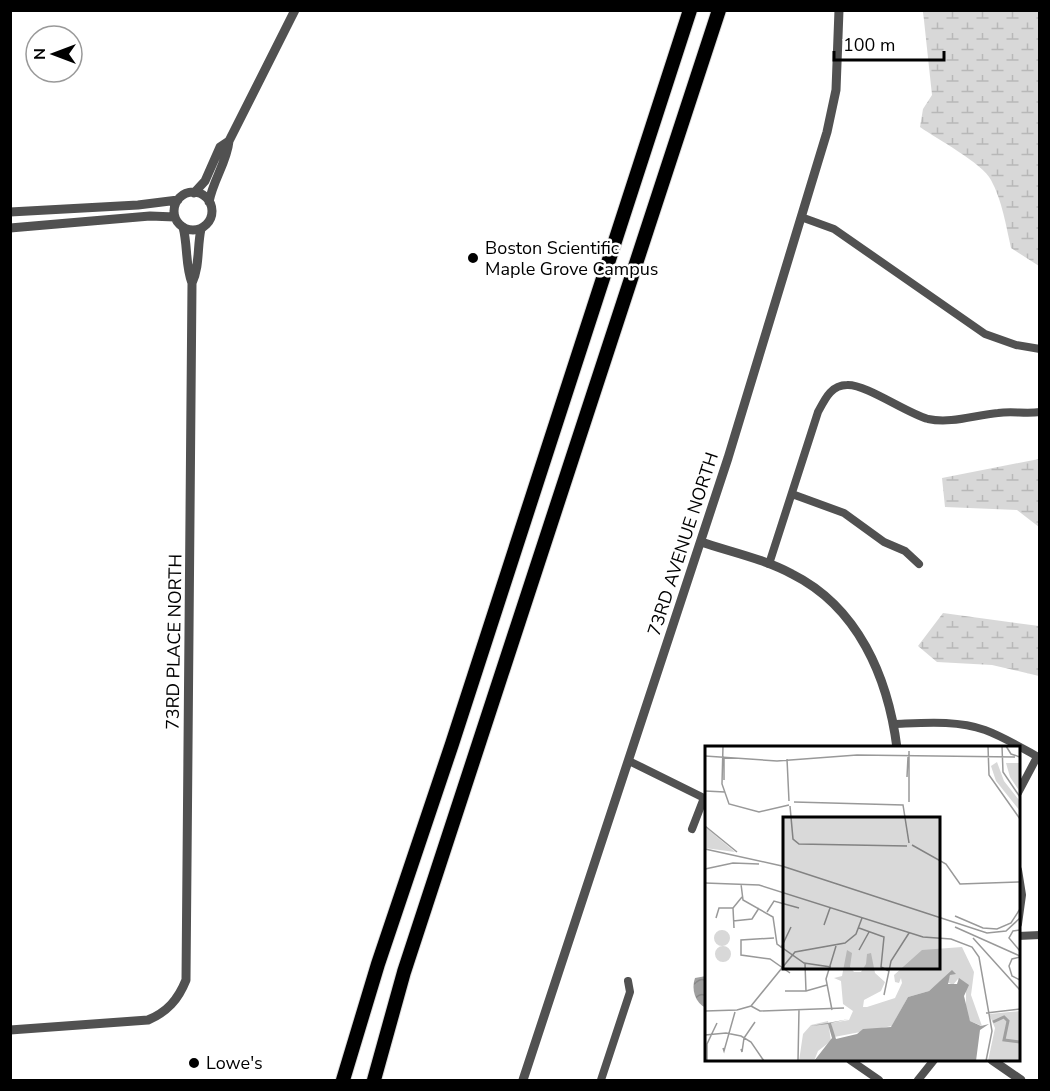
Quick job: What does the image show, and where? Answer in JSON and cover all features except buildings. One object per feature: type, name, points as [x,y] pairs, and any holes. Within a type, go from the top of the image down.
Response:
[{"type":"highway","points":[[343,1080],[378,964],[456,732],[690,10]]},
{"type":"highway","points":[[374,1080],[404,972],[719,11]]},
{"type":"street","points":[[209,202],[200,194],[183,196],[175,205],[175,218],[188,230],[201,228],[210,220],[212,214],[209,202],[212,188],[228,152],[229,141],[295,10]]},
{"type":"street","name":"73RD AVENUE NORTH","points":[[523,1080],[701,542],[801,218],[834,103],[839,10]]},
{"type":"street","points":[[194,193],[206,181],[220,147],[229,141]]},
{"type":"street","points":[[10,212],[138,206],[178,200]]},
{"type":"street","points":[[10,228],[150,216],[175,218]]},
{"type":"street","points":[[801,218],[834,229],[985,334],[1016,345],[1040,349]]},
{"type":"street","name":"73RD PLACE NORTH","points":[[10,1030],[148,1020],[167,1010],[177,999],[186,980],[192,283],[188,273],[187,240],[183,227]]},
{"type":"street","name":"73RD PLACE NORTH","points":[[192,283],[197,272],[201,228]]},
{"type":"street","points":[[769,564],[818,412],[826,397],[835,388],[854,385],[920,416],[936,420],[1004,412],[1040,412]]},
{"type":"street","points":[[792,494],[844,513],[884,542],[904,551],[919,564]]},
{"type":"street","points":[[701,542],[791,573],[812,585],[846,616],[860,635],[880,677],[897,746]]},
{"type":"street","points":[[893,724],[940,723],[972,726],[986,730],[1017,746]]},
{"type":"street","points":[[1020,748],[1038,757],[1020,789]]},
{"type":"street","points":[[629,761],[705,799],[692,829]]},
{"type":"street","points":[[1020,882],[1022,895],[1020,910]]},
{"type":"street","points":[[1020,936],[1040,935]]},
{"type":"street","points":[[601,1080],[630,992],[628,981]]},
{"type":"street","points":[[853,1061],[879,1080]]},
{"type":"street","points":[[918,1080],[932,1061]]},
{"type":"street","points":[[995,1061],[1021,1080]]},
{"type":"green space","points":[[923,11],[1039,11],[1039,266],[1011,248],[998,196],[986,173],[920,127],[923,109],[932,95]]},
{"type":"green space","points":[[1039,459],[1039,527],[1017,510],[945,507],[942,478]]},
{"type":"green space","points":[[943,613],[1039,626],[1039,676],[992,665],[937,662],[918,646]]},
{"type":"water","points":[[705,976],[705,1008],[695,995],[693,987],[695,978]]},
{"type":"place","name":"Boston Scientific Maple Grove Campus","points":[[473,258]]},
{"type":"place","name":"Lowe's","points":[[194,1063]]}]
